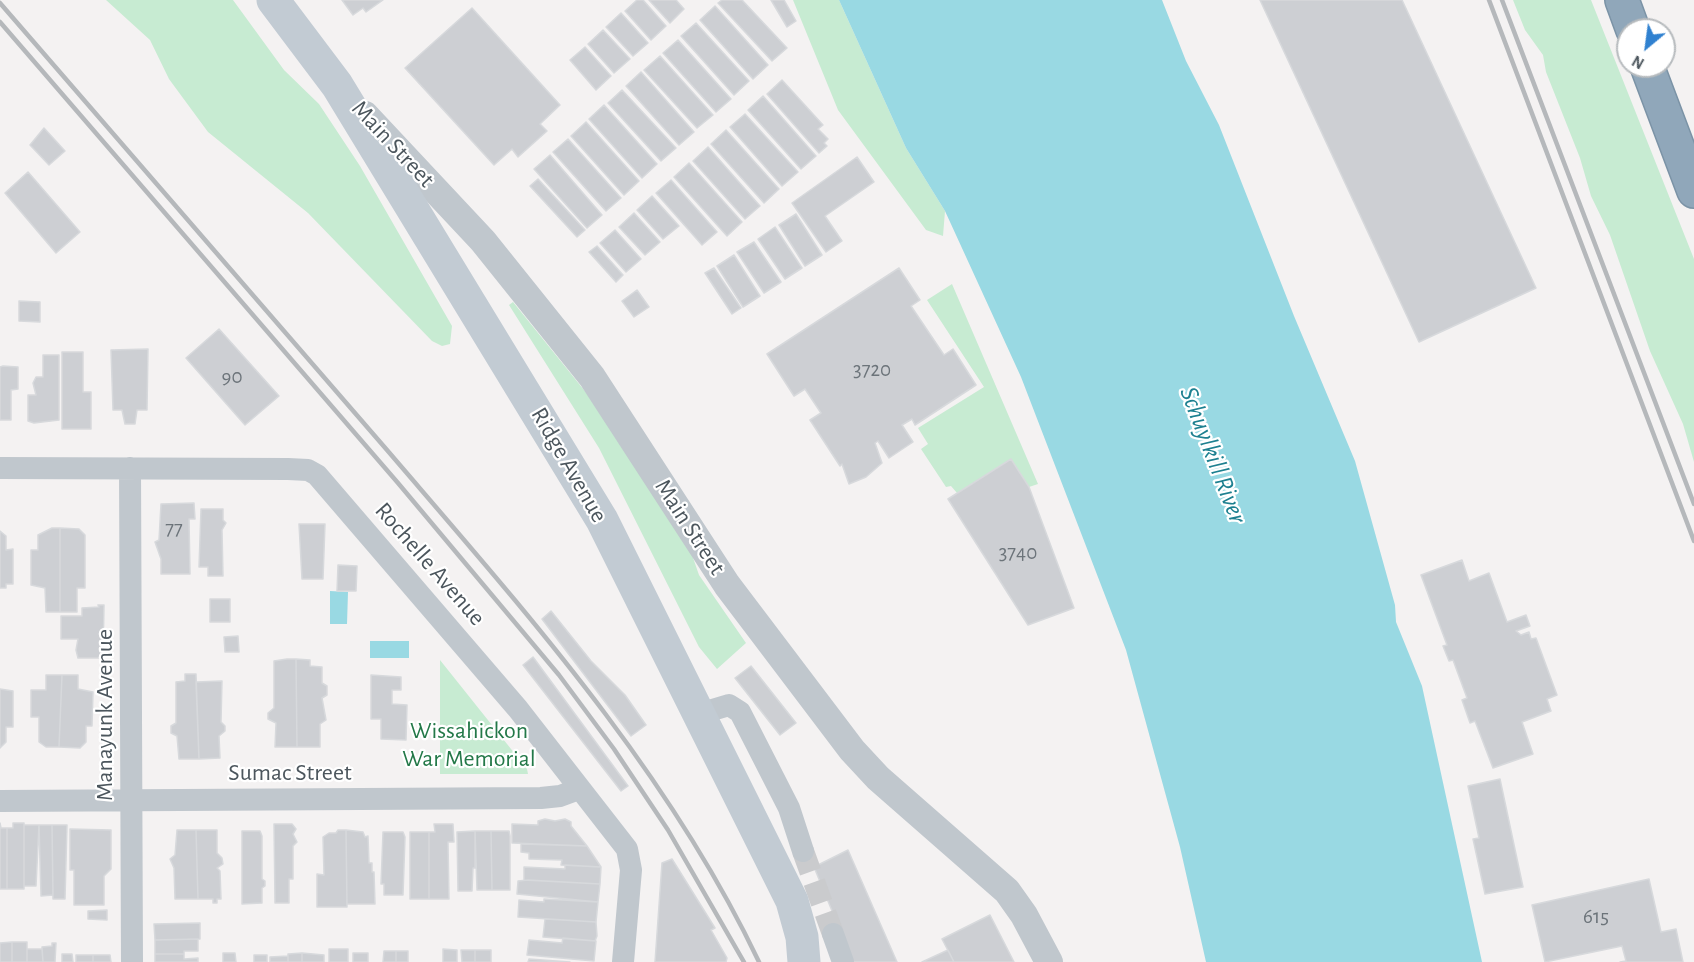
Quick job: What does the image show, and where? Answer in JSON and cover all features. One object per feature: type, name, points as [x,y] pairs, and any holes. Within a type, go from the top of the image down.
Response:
[{"type":"highway","points":[[1622,0],[1629,18]]},
{"type":"highway","points":[[1652,78],[1694,191]]},
{"type":"main road","name":"Ridge Avenue","points":[[273,0],[337,85],[602,520],[792,901],[802,937],[804,962]]},
{"type":"street","name":"Main Street","points":[[337,85],[483,241],[592,377],[727,585],[852,750],[878,778],[1007,891],[1024,915],[1049,962]]},
{"type":"street","name":"Rochelle Avenue","points":[[0,468],[288,469],[308,470],[317,475],[497,683],[627,849],[631,860],[623,962]]},
{"type":"street","name":"Manayunk Avenue","points":[[130,468],[132,962]]},
{"type":"street","points":[[699,714],[729,705],[740,712],[789,808],[803,851]]},
{"type":"street","name":"Sumac Street","points":[[0,801],[541,798],[560,796],[579,789]]},
{"type":"street","points":[[833,934],[843,962]]},
{"type":"green space","points":[[106,0],[233,0],[284,70],[319,104],[360,166],[452,326],[450,344],[442,346],[432,341],[308,213],[208,132],[169,79],[150,40]]},
{"type":"green space","points":[[793,0],[839,0],[906,148],[945,211],[943,236],[926,230],[838,110]]},
{"type":"green space","points":[[1513,0],[1591,0],[1616,63],[1616,78],[1622,78],[1694,259],[1694,462],[1683,424],[1650,351],[1610,235],[1591,196],[1580,158],[1546,72],[1543,55],[1525,30]]},
{"type":"green space","points":[[952,284],[1038,484],[1029,487],[1011,459],[957,493],[951,486],[946,487],[921,449],[928,444],[918,428],[984,387],[927,300]]},
{"type":"green space","points":[[513,302],[588,395],[691,552],[699,575],[746,643],[717,669],[699,647],[599,448],[509,305]]},
{"type":"green space","name":"Wissahickon War Memorial","points":[[440,660],[527,769],[528,774],[440,774]]},
{"type":"water","name":"Schuylkill River","points":[[839,0],[1162,0],[1186,61],[1219,125],[1294,316],[1355,461],[1395,605],[1396,622],[1422,686],[1482,962],[1206,962],[1180,847],[1126,650],[1021,377],[945,211],[906,148]]},
{"type":"water","points":[[330,591],[348,592],[347,624],[330,624]]},
{"type":"water","points":[[370,641],[409,641],[409,658],[370,658]]},
{"type":"building","points":[[342,0],[383,0],[366,12],[363,8],[353,15]]},
{"type":"building","points":[[637,0],[643,0],[666,26],[651,40],[625,11]]},
{"type":"building","points":[[649,0],[676,0],[684,9],[670,23]]},
{"type":"building","points":[[722,0],[742,0],[787,48],[772,61],[718,3]]},
{"type":"building","points":[[771,0],[784,0],[796,21],[787,27]]},
{"type":"building","points":[[1260,0],[1402,0],[1536,288],[1419,342]]},
{"type":"building","points":[[715,6],[768,65],[753,79],[700,20]]},
{"type":"building","points":[[472,8],[560,105],[540,124],[547,131],[518,157],[512,149],[494,165],[405,68]]},
{"type":"building","points":[[621,13],[648,43],[633,56],[606,27]]},
{"type":"building","points":[[696,23],[749,81],[734,95],[681,36]]},
{"type":"building","points":[[603,30],[630,59],[614,73],[588,44]]},
{"type":"building","points":[[678,40],[731,99],[716,112],[663,53]]},
{"type":"building","points":[[585,47],[611,76],[596,90],[570,60]]},
{"type":"building","points":[[660,56],[713,115],[697,128],[644,70]]},
{"type":"building","points":[[641,72],[694,132],[679,145],[626,86]]},
{"type":"building","points":[[782,80],[823,125],[818,129],[828,139],[824,143],[827,146],[819,153],[767,94]]},
{"type":"building","points":[[622,90],[676,148],[661,161],[608,103]]},
{"type":"building","points":[[763,96],[816,156],[801,169],[748,110]]},
{"type":"building","points":[[604,105],[657,164],[642,178],[589,119]]},
{"type":"building","points":[[745,114],[798,172],[782,186],[730,127]]},
{"type":"building","points":[[586,122],[639,181],[624,195],[571,136]]},
{"type":"building","points":[[44,128],[65,151],[49,165],[30,145]]},
{"type":"building","points":[[726,130],[779,189],[764,203],[711,144]]},
{"type":"building","points":[[568,139],[621,198],[606,211],[553,152]]},
{"type":"building","points":[[708,147],[760,206],[745,219],[693,161]]},
{"type":"building","points":[[550,155],[602,215],[587,228],[534,169]]},
{"type":"building","points":[[857,157],[874,182],[825,216],[842,241],[826,252],[792,203]]},
{"type":"building","points":[[689,163],[742,222],[727,236],[674,177]]},
{"type":"building","points":[[28,172],[80,232],[56,253],[5,193]]},
{"type":"building","points":[[538,179],[585,230],[577,237],[530,186]]},
{"type":"building","points":[[671,180],[717,232],[702,245],[656,193]]},
{"type":"building","points":[[652,196],[679,226],[663,239],[637,210]]},
{"type":"building","points":[[634,213],[660,242],[645,255],[619,227]]},
{"type":"building","points":[[796,214],[822,255],[805,266],[779,225]]},
{"type":"building","points":[[775,227],[802,268],[785,279],[758,239]]},
{"type":"building","points":[[615,230],[641,259],[626,272],[600,243]]},
{"type":"building","points":[[754,242],[781,282],[764,293],[737,252]]},
{"type":"building","points":[[597,246],[623,275],[616,282],[589,252]]},
{"type":"building","points":[[734,255],[760,296],[743,307],[717,266]]},
{"type":"building","points":[[714,268],[741,308],[732,314],[705,273]]},
{"type":"building","points":[[899,268],[920,300],[911,306],[944,355],[953,349],[976,385],[915,425],[912,419],[902,425],[913,442],[889,458],[878,441],[875,443],[882,463],[866,477],[849,484],[842,464],[840,466],[810,420],[821,413],[805,389],[794,396],[767,354]]},
{"type":"building","points":[[637,290],[649,307],[634,317],[622,301]]},
{"type":"building","points":[[19,301],[40,302],[40,322],[19,321]]},
{"type":"building","points":[[219,329],[279,396],[245,425],[186,358]]},
{"type":"building","points":[[148,349],[147,410],[137,410],[135,424],[125,424],[122,410],[113,410],[111,350]]},
{"type":"building","points":[[62,352],[83,352],[83,392],[91,392],[91,429],[62,429]]},
{"type":"building","points":[[43,355],[59,355],[59,420],[34,423],[28,421],[28,395],[36,395],[33,383],[36,377],[43,377]]},
{"type":"building","points":[[0,367],[18,367],[18,389],[11,390],[11,420],[0,420]]},
{"type":"building","points":[[1011,459],[1029,487],[1074,608],[1028,625],[948,499]]},
{"type":"building","points":[[194,503],[195,519],[189,519],[190,574],[161,574],[161,559],[155,542],[159,540],[161,504]]},
{"type":"building","points":[[201,509],[223,509],[223,520],[226,523],[222,530],[223,576],[208,576],[208,567],[199,567]]},
{"type":"building","points":[[299,524],[325,524],[323,579],[302,579]]},
{"type":"building","points":[[52,528],[60,528],[60,612],[46,612],[45,588],[31,585],[31,550],[38,550],[38,535]]},
{"type":"building","points":[[60,528],[79,529],[85,535],[85,588],[77,588],[77,612],[60,612]]},
{"type":"building","points":[[0,531],[6,536],[6,550],[13,549],[13,584],[6,584],[6,588],[0,588]]},
{"type":"building","points":[[1462,560],[1469,581],[1489,573],[1507,622],[1526,615],[1530,626],[1516,631],[1521,635],[1529,632],[1531,639],[1536,638],[1557,695],[1547,699],[1551,711],[1522,722],[1533,754],[1493,768],[1475,721],[1470,723],[1462,700],[1467,698],[1453,660],[1449,661],[1443,646],[1447,645],[1421,575]]},
{"type":"building","points":[[338,565],[357,566],[356,591],[337,591]]},
{"type":"building","points":[[210,599],[230,599],[230,622],[210,622]]},
{"type":"building","points":[[98,605],[104,605],[103,658],[78,658],[76,650],[78,639],[61,639],[61,616],[82,616],[82,608],[99,607]]},
{"type":"building","points":[[551,611],[591,661],[625,695],[646,725],[631,736],[542,619]]},
{"type":"building","points":[[238,636],[239,652],[225,652],[224,637]]},
{"type":"building","points":[[533,657],[628,786],[621,791],[523,665]]},
{"type":"building","points":[[296,659],[297,747],[275,747],[276,723],[268,719],[268,713],[274,708],[274,661]]},
{"type":"building","points":[[296,659],[310,660],[310,666],[322,667],[322,683],[327,686],[327,695],[322,698],[326,720],[320,724],[320,747],[297,747]]},
{"type":"building","points":[[751,666],[796,723],[780,735],[735,678]]},
{"type":"building","points":[[185,674],[196,674],[199,759],[179,759],[177,736],[171,733],[171,726],[176,723],[176,682],[185,681]]},
{"type":"building","points":[[46,675],[62,675],[59,747],[46,747],[39,742],[39,717],[31,717],[31,690],[46,690]]},
{"type":"building","points":[[62,675],[78,675],[78,689],[93,692],[92,726],[86,726],[86,742],[80,748],[59,747]]},
{"type":"building","points":[[371,675],[401,677],[401,690],[392,690],[392,704],[407,705],[406,740],[381,739],[381,719],[371,719]]},
{"type":"building","points":[[222,681],[221,722],[225,726],[225,731],[219,736],[220,758],[199,759],[196,682]]},
{"type":"building","points":[[0,689],[13,691],[13,727],[6,727],[6,742],[0,748]]},
{"type":"building","points":[[1500,779],[1523,887],[1485,894],[1473,839],[1479,838],[1468,786]]},
{"type":"building","points":[[545,819],[555,821],[565,819],[571,822],[571,826],[587,846],[512,843],[512,824],[538,825],[538,821]]},
{"type":"building","points":[[0,823],[1,828],[7,828],[7,889],[0,889]]},
{"type":"building","points":[[13,823],[24,823],[24,889],[7,889],[7,828],[13,828]]},
{"type":"building","points":[[274,824],[292,824],[296,829],[293,834],[297,842],[293,846],[293,879],[289,879],[289,903],[275,903]]},
{"type":"building","points":[[434,824],[453,824],[454,842],[448,842],[449,899],[429,899],[429,832],[435,832]]},
{"type":"building","points":[[24,825],[39,825],[36,886],[24,886]]},
{"type":"building","points":[[39,825],[52,825],[53,895],[41,896]]},
{"type":"building","points":[[52,825],[67,825],[65,899],[53,899]]},
{"type":"building","points":[[70,829],[111,830],[111,869],[104,876],[104,905],[74,905],[74,870],[70,870]]},
{"type":"building","points":[[177,830],[196,830],[198,899],[175,899],[174,868],[170,859],[175,855]]},
{"type":"building","points":[[196,830],[217,830],[217,853],[222,858],[223,864],[217,868],[220,871],[221,899],[217,899],[217,903],[213,903],[213,899],[198,899]]},
{"type":"building","points":[[338,830],[346,830],[347,907],[317,907],[317,874],[324,875],[323,837],[329,833],[336,833]]},
{"type":"building","points":[[346,830],[363,832],[365,837],[368,836],[369,863],[372,863],[372,872],[374,872],[375,904],[347,904]]},
{"type":"building","points":[[242,831],[260,831],[262,836],[262,879],[265,881],[265,886],[262,888],[262,903],[242,904]]},
{"type":"building","points":[[475,831],[475,868],[473,868],[472,891],[458,891],[457,832]]},
{"type":"building","points":[[475,831],[491,831],[492,890],[477,890]]},
{"type":"building","points":[[491,831],[509,831],[510,890],[492,890]]},
{"type":"building","points":[[383,832],[403,832],[405,837],[403,895],[384,895],[384,884],[381,884]]},
{"type":"building","points":[[410,832],[429,832],[429,899],[410,899]]},
{"type":"building","points":[[521,844],[587,846],[601,867],[561,865],[562,860],[529,859],[529,853],[521,852]]},
{"type":"building","points":[[848,850],[897,962],[853,962],[814,867]]},
{"type":"building","points":[[672,859],[715,928],[711,930],[727,958],[726,962],[655,962],[662,863]]},
{"type":"building","points":[[565,865],[601,867],[600,884],[524,880],[524,867],[565,869]]},
{"type":"building","points":[[1649,879],[1661,932],[1676,929],[1683,962],[1620,962],[1626,961],[1622,946],[1545,962],[1532,905]]},
{"type":"building","points":[[518,881],[600,884],[598,902],[517,894]]},
{"type":"building","points":[[544,899],[598,902],[596,922],[518,917],[519,900],[544,902]]},
{"type":"building","points":[[107,910],[107,920],[88,919],[88,911]]},
{"type":"building","points":[[990,915],[1014,962],[954,962],[942,939]]},
{"type":"building","points":[[545,919],[596,922],[597,936],[595,941],[543,937]]},
{"type":"building","points":[[200,923],[200,939],[155,940],[154,924]]},
{"type":"building","points":[[563,938],[596,941],[594,961],[527,955],[529,940],[562,943]]},
{"type":"building","points":[[198,939],[198,951],[184,951],[184,954],[155,954],[155,940]]},
{"type":"building","points":[[12,942],[12,962],[0,962],[0,943]]},
{"type":"building","points":[[12,942],[27,942],[27,962],[12,962]]},
{"type":"building","points":[[52,943],[56,943],[55,962],[43,962],[42,947],[52,946]]},
{"type":"building","points":[[27,949],[42,949],[43,962],[27,962]]},
{"type":"building","points":[[329,949],[348,949],[348,962],[329,962]]},
{"type":"building","points":[[443,949],[457,950],[457,962],[443,962]]},
{"type":"building","points":[[461,950],[475,950],[475,962],[462,962]]},
{"type":"building","points":[[475,950],[491,950],[491,962],[475,962]]},
{"type":"building","points":[[948,950],[954,962],[922,962]]},
{"type":"building","points":[[384,951],[396,951],[396,962],[383,962]]},
{"type":"building","points":[[396,951],[408,951],[408,962],[396,962]]},
{"type":"building","points":[[223,953],[235,953],[236,962],[223,962]]},
{"type":"building","points":[[302,953],[302,962],[288,962],[288,954]]},
{"type":"building","points":[[302,953],[324,955],[324,962],[302,962]]},
{"type":"building","points":[[353,953],[368,953],[368,962],[353,962]]},
{"type":"building","points":[[62,954],[72,954],[73,962],[62,962]]},
{"type":"building","points":[[155,954],[184,954],[184,959],[198,958],[198,962],[155,962]]},
{"type":"building","points":[[76,955],[93,955],[93,962],[76,962]]},
{"type":"building","points":[[93,955],[110,955],[111,962],[93,962]]},
{"type":"building","points":[[254,955],[267,955],[267,962],[254,962]]},
{"type":"building","points":[[288,956],[288,962],[270,962],[270,957]]},
{"type":"building","points":[[529,959],[570,962],[528,962]]},
{"type":"tunnel","points":[[803,851],[833,934]]},
{"type":"railway","points":[[1489,0],[1694,541]]},
{"type":"railway","points":[[1502,0],[1694,504]]},
{"type":"railway","points":[[0,3],[439,510],[541,632],[590,694],[682,824],[723,891],[759,962]]},
{"type":"railway","points":[[0,22],[398,483],[559,675],[614,749],[668,830],[744,962]]}]
